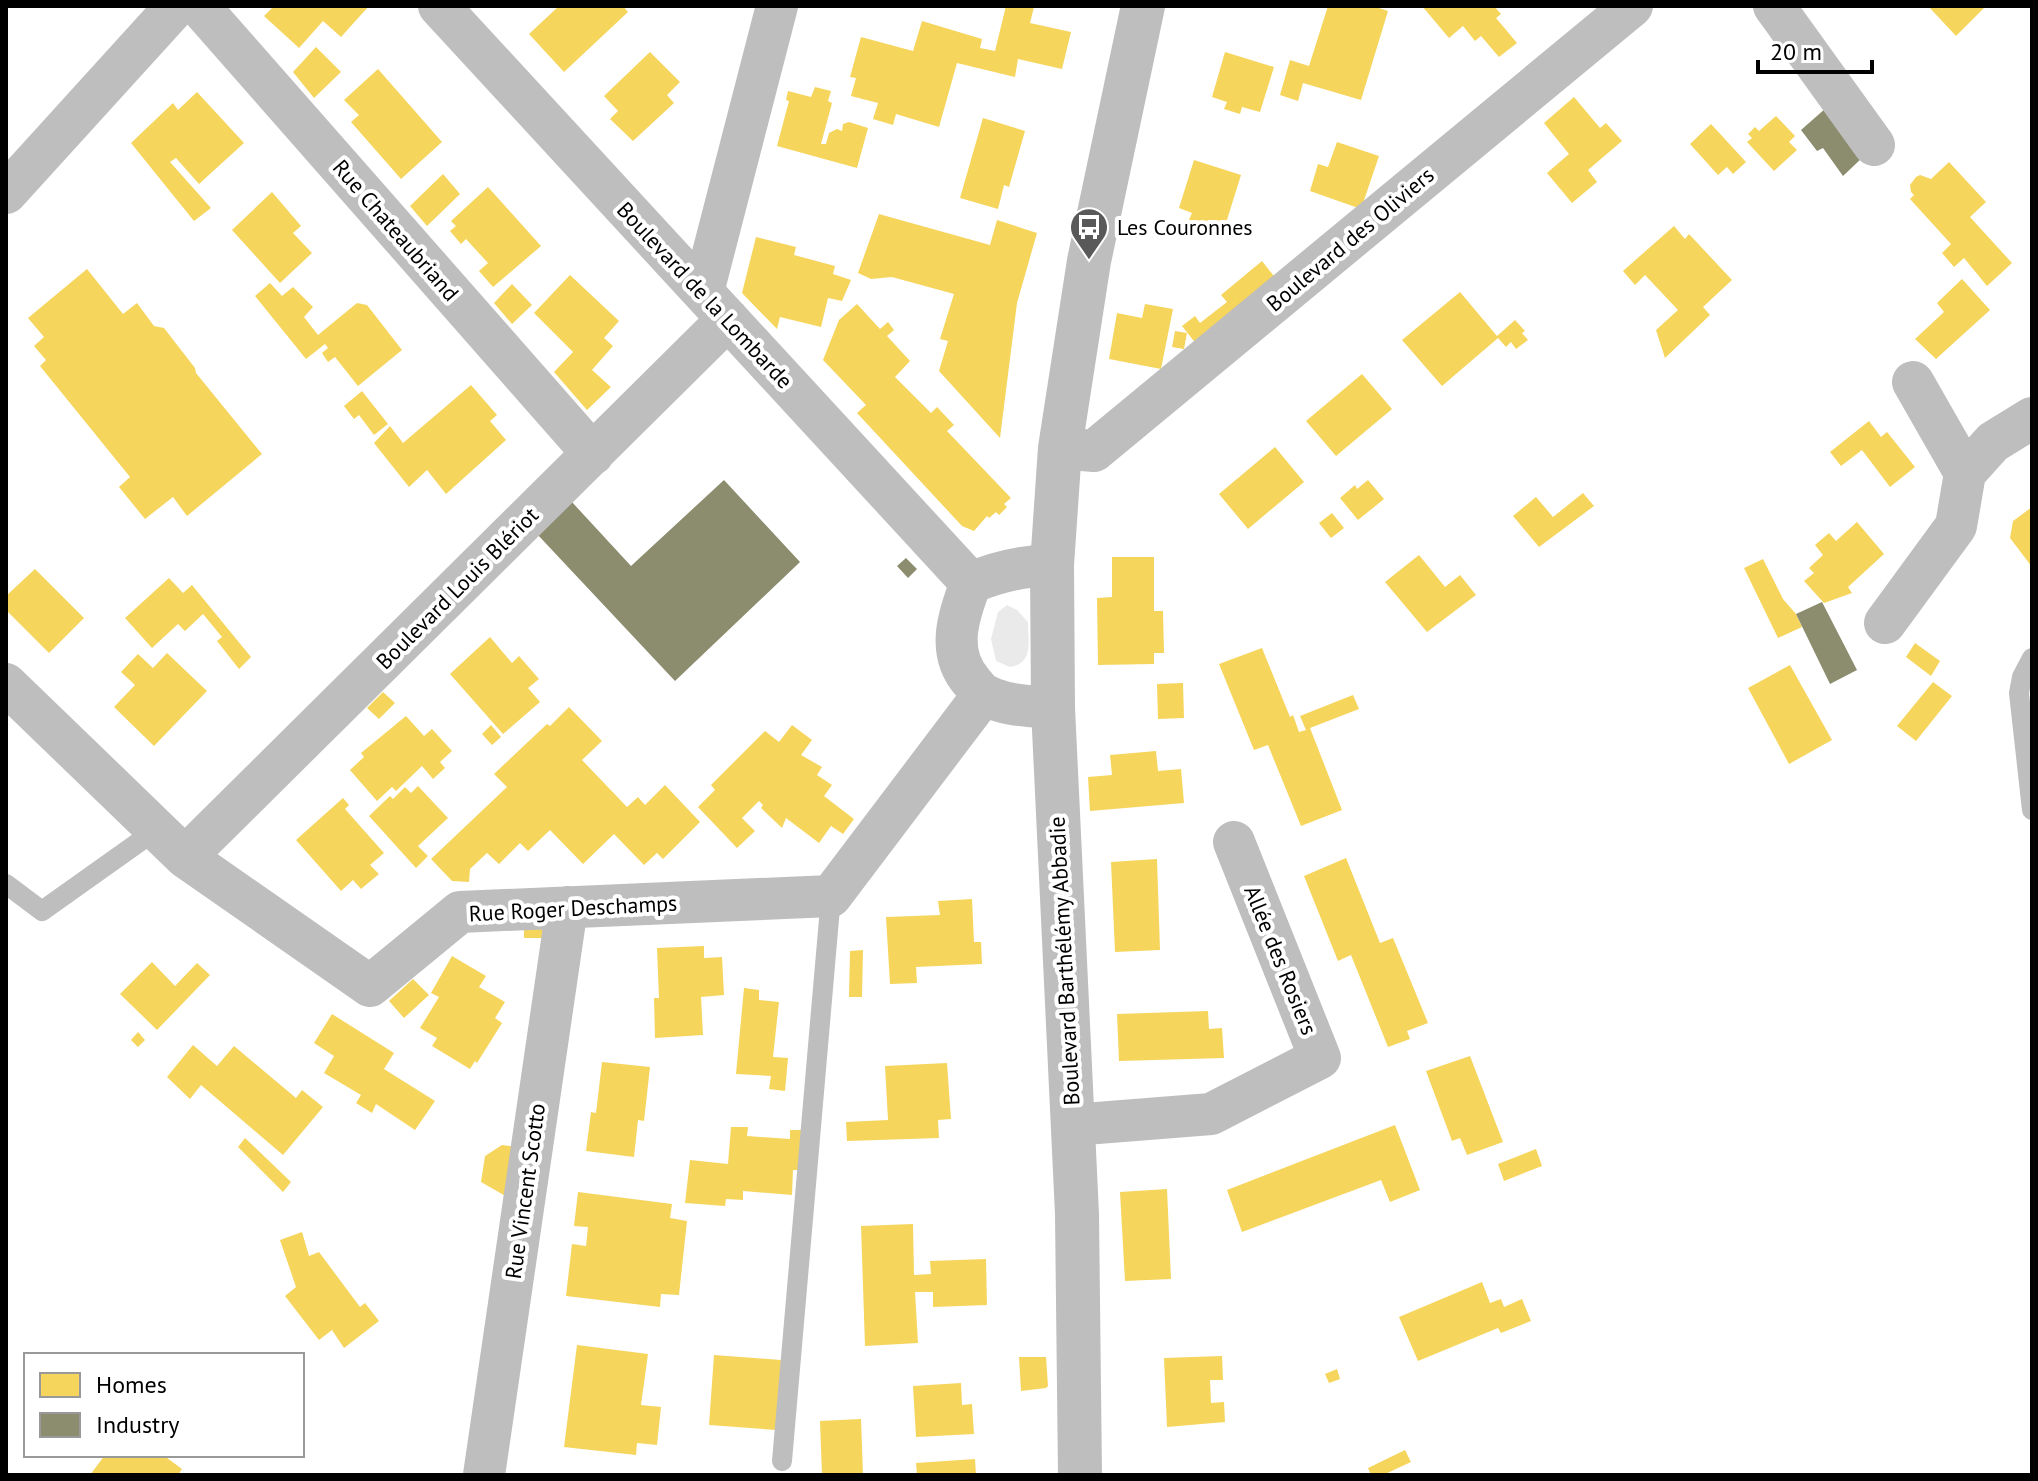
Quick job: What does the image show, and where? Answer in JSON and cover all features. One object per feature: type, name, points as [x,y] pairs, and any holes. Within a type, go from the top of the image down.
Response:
[{"type":"street","points":[[6,193],[176,6]]},
{"type":"street","name":"Rue Chateaubriand","points":[[199,6],[593,454]]},
{"type":"street","name":"Boulevard de la Lombarde","points":[[439,6],[971,583]]},
{"type":"street","points":[[716,306],[777,6]]},
{"type":"street","name":"Boulevard Barthélémy Abbadie","points":[[1080,1475],[1077,1214],[1053,708],[1052,565],[1060,448],[1089,261],[1143,6]]},
{"type":"street","points":[[1774,6],[1874,145]]},
{"type":"street","name":"Boulevard des Oliviers","points":[[1060,448],[1094,451],[1611,12]]},
{"type":"street","name":"Boulevard Louis Blériot","points":[[171,843],[593,454],[716,306]]},
{"type":"street","points":[[1913,382],[1965,473]]},
{"type":"street","points":[[1885,623],[1956,526],[1965,473],[1993,442],[2032,418]]},
{"type":"street","points":[[1052,565],[1021,566],[971,583],[961,608],[954,641],[963,672],[983,695],[1010,703],[1053,708]]},
{"type":"street","name":"Rue Roger Deschamps","points":[[6,684],[171,843],[370,986],[460,912],[831,896]]},
{"type":"street","points":[[831,896],[983,695]]},
{"type":"street","name":"Allée des Rosiers","points":[[1072,1125],[1211,1114],[1320,1058],[1234,842]]},
{"type":"street","name":"Rue Vincent Scotto","points":[[484,1475],[567,907]]},
{"type":"lane","points":[[2032,658],[2022,677],[2019,693],[2032,810]]},
{"type":"lane","points":[[6,884],[42,911],[171,843]]},
{"type":"lane","points":[[782,1461],[831,896]]},
{"type":"shaded area","points":[[1007,605],[1017,610],[1028,622],[1026,656],[1018,665],[1010,667],[996,661],[991,639],[998,612]]},
{"type":"building: Homes","points":[[274,6],[369,6],[341,37],[323,21],[299,48],[264,16]]},
{"type":"building: Homes","points":[[559,6],[623,6],[628,12],[564,72],[529,34]]},
{"type":"building: Homes","points":[[1006,6],[1034,7],[1030,23],[1071,32],[1062,69],[1018,59],[1015,77],[957,63],[939,127],[896,114],[893,125],[873,119],[878,103],[851,96],[856,78],[850,77],[861,37],[913,51],[922,21],[982,39],[980,48],[995,51]]},
{"type":"building: Homes","points":[[1328,6],[1373,6],[1388,11],[1361,100],[1303,83],[1298,101],[1280,95],[1290,60],[1309,66]]},
{"type":"building: Homes","points":[[1422,6],[1494,6],[1501,14],[1496,18],[1517,43],[1499,57],[1481,36],[1475,41],[1463,26],[1449,38]]},
{"type":"building: Homes","points":[[1928,6],[1986,6],[1956,36]]},
{"type":"building: Homes","points":[[316,47],[341,72],[314,98],[293,72]]},
{"type":"building: Homes","points":[[650,52],[680,82],[667,95],[674,103],[633,141],[610,119],[618,111],[604,96]]},
{"type":"building: Homes","points":[[1225,52],[1274,67],[1260,112],[1242,107],[1240,114],[1224,109],[1227,102],[1212,97]]},
{"type":"building: Homes","points":[[378,69],[442,142],[401,179],[351,122],[359,115],[344,100]]},
{"type":"building: Homes","points":[[815,87],[831,91],[828,101],[832,103],[821,144],[826,144],[829,133],[837,129],[842,131],[843,124],[849,122],[868,128],[857,168],[777,146],[789,101],[786,100],[788,91],[811,97]]},
{"type":"building: Homes","points":[[197,92],[244,143],[199,184],[176,158],[170,162],[211,208],[194,221],[131,143],[173,103],[178,110]]},
{"type":"building: Homes","points":[[1574,97],[1600,128],[1606,123],[1622,141],[1588,170],[1597,182],[1572,203],[1547,173],[1569,154],[1544,123]]},
{"type":"building: Homes","points":[[1776,116],[1795,136],[1789,142],[1797,150],[1774,171],[1747,142],[1752,138],[1748,134],[1755,127],[1759,131]]},
{"type":"building: Homes","points":[[983,118],[1025,131],[1009,187],[1004,185],[998,209],[960,198]]},
{"type":"building: Homes","points":[[1711,124],[1746,162],[1733,174],[1727,167],[1718,175],[1690,144]]},
{"type":"building: Homes","points":[[1337,142],[1379,156],[1361,209],[1310,191],[1318,164],[1328,167]]},
{"type":"building: Homes","points":[[1194,160],[1241,175],[1226,223],[1222,222],[1218,232],[1188,222],[1192,213],[1179,208]]},
{"type":"building: Homes","points":[[1949,162],[1986,202],[1970,217],[2012,263],[1987,286],[1964,258],[1954,267],[1942,253],[1951,244],[1910,199],[1914,195],[1910,185],[1916,177],[1920,175],[1931,179]]},
{"type":"building: Homes","points":[[443,174],[460,194],[427,226],[410,206]]},
{"type":"building: Homes","points":[[488,187],[541,246],[493,287],[479,271],[488,263],[466,239],[461,244],[450,231],[456,226],[451,221]]},
{"type":"building: Homes","points":[[272,192],[301,226],[293,233],[312,253],[280,283],[232,230]]},
{"type":"building: Homes","points":[[879,214],[990,245],[997,220],[1037,233],[1017,303],[1000,438],[939,371],[948,341],[940,339],[954,294],[892,277],[871,279],[858,273]]},
{"type":"building: Homes","points":[[1674,226],[1685,239],[1689,234],[1732,280],[1703,307],[1710,315],[1665,358],[1656,330],[1678,310],[1645,275],[1635,285],[1623,271]]},
{"type":"building: Homes","points":[[756,237],[796,247],[794,255],[835,266],[833,274],[851,280],[842,301],[828,298],[821,327],[780,317],[777,329],[742,293]]},
{"type":"building: Homes","points":[[1262,261],[1281,285],[1201,350],[1182,326],[1195,316],[1200,323],[1227,302],[1221,295]]},
{"type":"building: Homes","points":[[87,269],[123,314],[137,303],[154,326],[164,328],[262,454],[187,516],[173,497],[145,519],[119,487],[130,477],[40,366],[46,360],[34,346],[44,337],[28,318]]},
{"type":"building: Homes","points":[[570,275],[619,321],[604,338],[613,346],[592,370],[611,387],[587,410],[554,372],[573,352],[534,313]]},
{"type":"building: Homes","points":[[1962,279],[1990,310],[1936,359],[1915,339],[1944,312],[1937,303]]},
{"type":"building: Homes","points":[[270,283],[282,296],[293,287],[313,307],[304,317],[318,335],[357,303],[367,305],[402,350],[358,386],[335,357],[328,362],[322,353],[328,348],[325,344],[306,359],[255,296]]},
{"type":"building: Homes","points":[[512,284],[532,305],[512,324],[494,303]]},
{"type":"building: Homes","points":[[1460,292],[1497,336],[1515,320],[1528,340],[1516,349],[1511,342],[1506,347],[1498,338],[1442,386],[1402,340]]},
{"type":"building: Homes","points":[[857,304],[880,329],[888,322],[894,330],[887,336],[910,361],[895,377],[931,413],[937,407],[954,425],[947,431],[1011,498],[999,515],[996,512],[989,518],[987,516],[974,531],[962,526],[857,413],[866,405],[823,360],[839,320]]},
{"type":"building: Homes","points":[[1145,304],[1173,309],[1161,369],[1109,359],[1117,313],[1142,318]]},
{"type":"building: Homes","points":[[1175,331],[1187,333],[1184,349],[1172,347]]},
{"type":"building: Homes","points":[[1362,374],[1392,409],[1336,456],[1306,421]]},
{"type":"building: Homes","points":[[471,385],[497,415],[490,421],[506,440],[446,494],[427,470],[409,487],[374,443],[390,426],[403,443]]},
{"type":"building: Homes","points":[[362,391],[388,424],[374,435],[359,415],[354,419],[344,406]]},
{"type":"building: Homes","points":[[1869,421],[1881,437],[1887,432],[1915,467],[1890,487],[1862,450],[1841,466],[1830,452]]},
{"type":"building: Homes","points":[[1275,447],[1304,482],[1248,529],[1219,494]]},
{"type":"building: Homes","points":[[1368,480],[1384,499],[1358,520],[1340,498],[1355,485],[1357,489]]},
{"type":"building: Homes","points":[[1583,493],[1594,506],[1539,547],[1513,516],[1536,497],[1553,517]]},
{"type":"building: Homes","points":[[2032,507],[2032,567],[2010,538],[2013,521]]},
{"type":"building: Homes","points":[[1332,513],[1344,528],[1331,538],[1319,523]]},
{"type":"building: Homes","points":[[1857,522],[1884,554],[1848,587],[1852,593],[1824,603],[1804,581],[1814,573],[1809,568],[1823,555],[1815,545],[1829,533],[1836,541]]},
{"type":"building: Homes","points":[[1419,555],[1445,587],[1460,575],[1476,595],[1427,632],[1385,582]]},
{"type":"building: Homes","points":[[1112,557],[1154,557],[1154,611],[1163,611],[1164,653],[1154,653],[1154,664],[1098,665],[1097,598],[1112,597]]},
{"type":"building: Homes","points":[[1763,559],[1783,599],[1802,627],[1778,638],[1744,568]]},
{"type":"building: Homes","points":[[35,569],[84,618],[49,653],[6,610],[6,596]]},
{"type":"building: Homes","points":[[169,578],[183,593],[192,585],[251,657],[239,669],[217,641],[222,637],[203,614],[185,631],[178,624],[152,648],[125,618]]},
{"type":"building: Homes","points":[[490,637],[512,663],[519,656],[539,679],[528,688],[540,702],[503,734],[450,674]]},
{"type":"building: Homes","points":[[1915,643],[1940,661],[1931,676],[1906,657]]},
{"type":"building: Homes","points":[[1262,648],[1299,732],[1306,730],[1300,716],[1353,695],[1359,709],[1310,728],[1342,810],[1301,826],[1268,745],[1254,750],[1219,664]]},
{"type":"building: Homes","points":[[167,653],[207,691],[154,746],[114,707],[135,685],[121,672],[138,654],[153,668]]},
{"type":"building: Homes","points":[[1790,665],[1832,740],[1789,764],[1748,688]]},
{"type":"building: Homes","points":[[1933,682],[1952,696],[1916,741],[1897,726]]},
{"type":"building: Homes","points":[[1183,683],[1184,718],[1158,719],[1157,684]]},
{"type":"building: Homes","points":[[383,692],[395,703],[379,719],[367,708]]},
{"type":"building: Homes","points":[[569,707],[602,741],[582,760],[627,807],[638,797],[645,805],[665,785],[700,822],[663,859],[657,853],[644,865],[614,834],[583,864],[550,830],[528,851],[520,843],[499,864],[487,853],[470,869],[469,882],[452,881],[431,859],[507,787],[494,774]]},
{"type":"building: Homes","points":[[406,716],[424,736],[432,729],[452,751],[440,762],[445,768],[433,779],[422,766],[396,791],[392,787],[377,801],[350,770],[364,757],[361,753]]},
{"type":"building: Homes","points":[[491,725],[501,737],[492,745],[482,734]]},
{"type":"building: Homes","points":[[792,725],[812,740],[801,755],[822,767],[817,775],[832,785],[824,796],[854,819],[843,834],[831,826],[819,843],[786,818],[782,828],[761,808],[763,805],[759,801],[742,818],[755,831],[737,848],[698,807],[715,790],[711,785],[765,731],[779,742]]},
{"type":"building: Homes","points":[[1156,751],[1158,771],[1181,769],[1184,803],[1090,811],[1088,777],[1112,775],[1110,755]]},
{"type":"building: Homes","points":[[418,786],[448,818],[418,846],[428,856],[416,868],[369,816],[390,796],[393,799],[405,787],[411,793]]},
{"type":"building: Homes","points":[[343,798],[349,805],[345,809],[384,853],[370,865],[379,874],[361,889],[353,880],[341,891],[296,840]]},
{"type":"building: Homes","points":[[1346,858],[1380,943],[1393,938],[1428,1023],[1407,1031],[1410,1039],[1388,1047],[1351,955],[1338,961],[1304,876]]},
{"type":"building: Homes","points":[[1157,859],[1160,950],[1115,952],[1111,862]]},
{"type":"building: Homes","points":[[972,899],[974,942],[981,942],[982,964],[916,967],[917,983],[890,984],[886,917],[940,915],[938,901]]},
{"type":"building: Homes","points":[[545,925],[543,938],[524,938],[524,926]]},
{"type":"building: Homes","points":[[704,946],[704,958],[722,957],[724,995],[701,997],[703,1035],[655,1038],[654,998],[659,998],[657,948]]},
{"type":"building: Homes","points":[[863,950],[862,997],[849,997],[850,951]]},
{"type":"building: Homes","points":[[452,956],[486,976],[479,987],[505,1002],[495,1018],[502,1023],[470,1069],[432,1046],[437,1038],[420,1028],[439,997],[431,993]]},
{"type":"building: Homes","points":[[152,962],[175,986],[197,963],[210,975],[157,1030],[120,994]]},
{"type":"building: Homes","points":[[413,979],[429,995],[404,1018],[389,1001]]},
{"type":"building: Homes","points":[[744,988],[759,990],[759,1000],[779,1002],[773,1057],[788,1058],[785,1091],[769,1089],[771,1076],[736,1074]]},
{"type":"building: Homes","points":[[1208,1011],[1209,1029],[1222,1028],[1224,1058],[1119,1061],[1117,1014]]},
{"type":"building: Homes","points":[[332,1014],[394,1053],[384,1069],[435,1101],[415,1130],[376,1104],[372,1113],[356,1103],[361,1095],[324,1073],[334,1056],[314,1043]]},
{"type":"building: Homes","points":[[138,1032],[145,1040],[138,1047],[131,1040]]},
{"type":"building: Homes","points":[[193,1045],[217,1066],[234,1046],[296,1098],[302,1090],[323,1107],[283,1155],[201,1085],[190,1099],[167,1077]]},
{"type":"building: Homes","points":[[1470,1056],[1503,1142],[1467,1155],[1460,1138],[1452,1141],[1426,1071]]},
{"type":"building: Homes","points":[[602,1062],[650,1067],[644,1121],[638,1120],[634,1157],[586,1151],[591,1112],[596,1113]]},
{"type":"building: Homes","points":[[947,1063],[951,1119],[938,1120],[939,1138],[847,1141],[846,1122],[888,1120],[885,1066]]},
{"type":"building: Homes","points":[[1395,1125],[1420,1190],[1390,1202],[1381,1180],[1242,1232],[1227,1190]]},
{"type":"building: Homes","points":[[731,1127],[748,1127],[747,1136],[790,1139],[790,1130],[802,1130],[799,1170],[793,1170],[792,1195],[743,1191],[743,1200],[726,1199],[725,1206],[685,1203],[690,1160],[728,1164]]},
{"type":"building: Homes","points":[[245,1138],[291,1182],[283,1192],[238,1147]]},
{"type":"building: Homes","points":[[502,1145],[517,1147],[509,1198],[481,1182],[485,1156]]},
{"type":"building: Homes","points":[[1536,1149],[1542,1166],[1504,1181],[1498,1164]]},
{"type":"building: Homes","points":[[1167,1189],[1171,1279],[1125,1281],[1120,1192]]},
{"type":"building: Homes","points":[[578,1192],[672,1204],[670,1218],[687,1221],[679,1295],[661,1294],[660,1307],[566,1296],[572,1244],[586,1246],[588,1227],[574,1226]]},
{"type":"building: Homes","points":[[913,1224],[914,1275],[931,1274],[930,1261],[986,1259],[987,1305],[933,1307],[933,1292],[915,1292],[918,1343],[865,1346],[861,1226]]},
{"type":"building: Homes","points":[[302,1232],[309,1256],[319,1252],[360,1307],[365,1303],[379,1321],[344,1348],[332,1330],[319,1340],[285,1296],[296,1287],[280,1240]]},
{"type":"building: Homes","points":[[1482,1282],[1490,1303],[1501,1299],[1504,1307],[1522,1299],[1531,1321],[1501,1333],[1498,1328],[1418,1361],[1399,1317]]},
{"type":"building: Homes","points":[[577,1345],[648,1354],[641,1405],[661,1407],[657,1445],[637,1443],[636,1455],[564,1447]]},
{"type":"building: Homes","points":[[714,1355],[781,1360],[776,1430],[709,1425]]},
{"type":"building: Homes","points":[[1222,1356],[1223,1380],[1210,1380],[1211,1403],[1224,1402],[1225,1422],[1167,1427],[1164,1358]]},
{"type":"building: Homes","points":[[1019,1357],[1046,1357],[1046,1388],[1021,1391]]},
{"type":"building: Homes","points":[[1337,1369],[1340,1379],[1329,1383],[1325,1374]]},
{"type":"building: Homes","points":[[961,1383],[962,1405],[972,1404],[974,1434],[916,1437],[913,1386]]},
{"type":"building: Homes","points":[[861,1419],[863,1475],[822,1475],[820,1421]]},
{"type":"building: Homes","points":[[1405,1450],[1411,1462],[1383,1475],[1371,1475],[1368,1468]]},
{"type":"building: Homes","points":[[104,1457],[166,1457],[182,1469],[178,1475],[90,1475]]},
{"type":"building: Homes","points":[[975,1459],[976,1475],[917,1475],[916,1463]]},
{"type":"building: Industry","points":[[1826,108],[1863,157],[1843,176],[1823,148],[1817,151],[1801,130]]},
{"type":"building: Industry","points":[[724,480],[800,562],[675,681],[537,534],[571,501],[631,566]]},
{"type":"building: Industry","points":[[906,558],[917,569],[908,578],[897,566]]},
{"type":"building: Industry","points":[[1822,602],[1857,670],[1830,684],[1796,614]]},
{"type":"place","name":"Les Couronnes","points":[[1089,261]]}]
